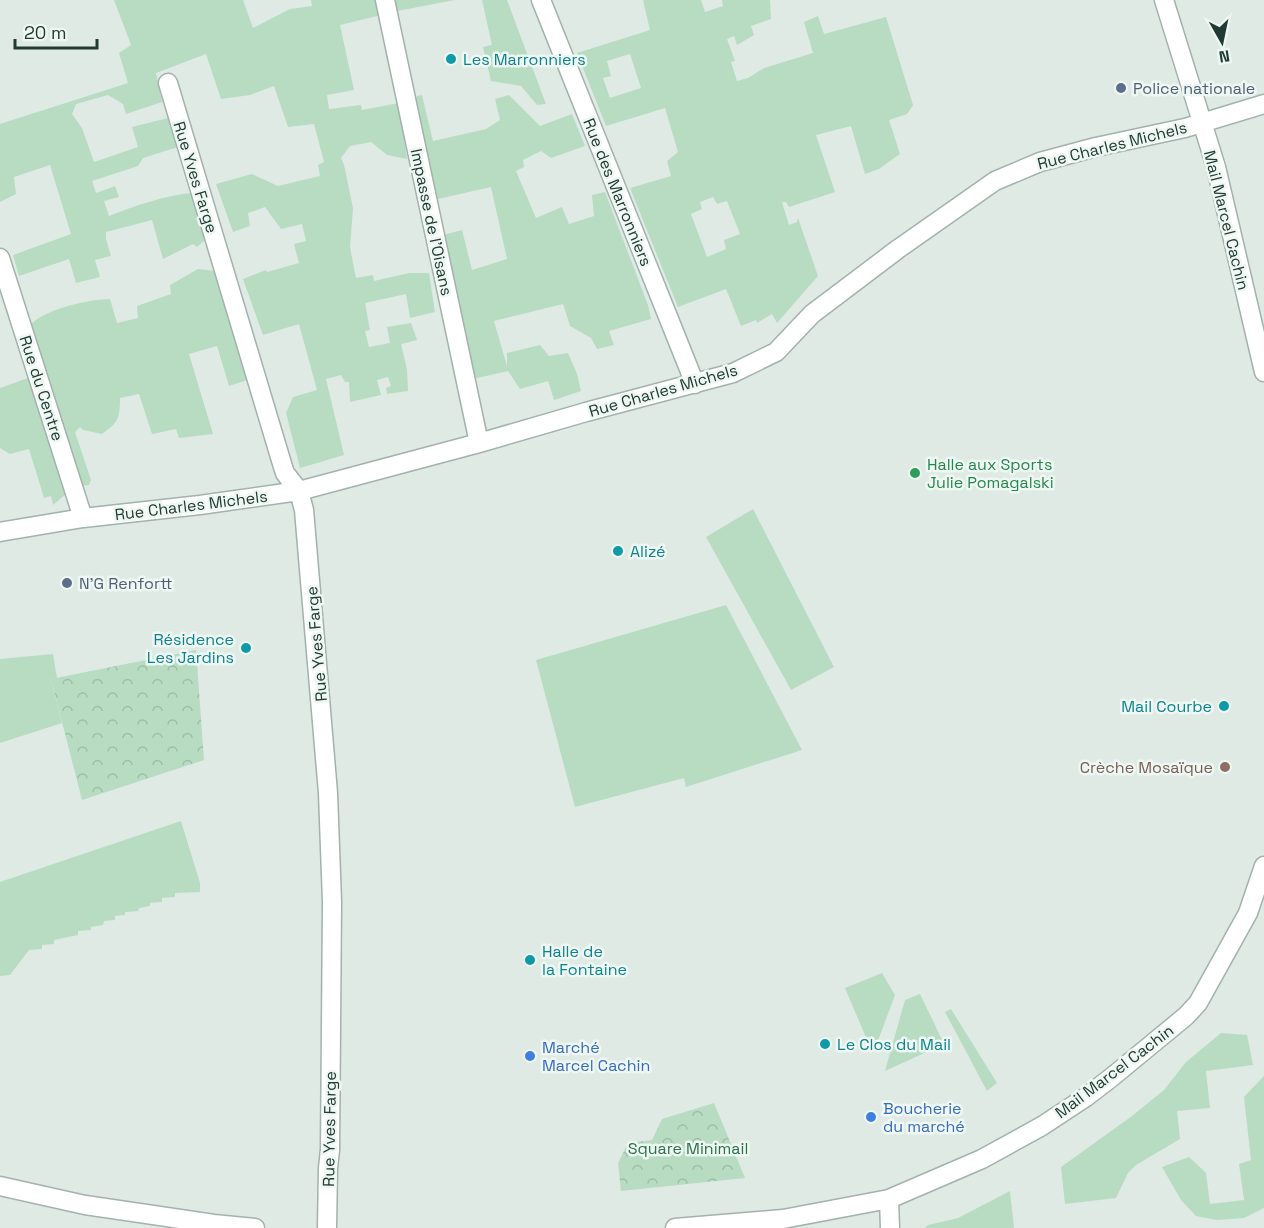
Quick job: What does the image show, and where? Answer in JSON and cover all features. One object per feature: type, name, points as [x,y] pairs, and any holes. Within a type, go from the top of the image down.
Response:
[{"type":"street","name":"Impasse de l'Oisans","points":[[385,0],[479,443]]},
{"type":"street","name":"Rue des Marronniers","points":[[541,0],[695,384]]},
{"type":"street","name":"Mail Marcel Cachin","points":[[1164,0],[1216,167],[1264,372]]},
{"type":"street","name":"Rue Yves Farge","points":[[168,83],[283,468],[299,491],[304,510],[328,793],[332,902],[330,1150],[327,1228]]},
{"type":"street","name":"Rue Charles Michels","points":[[0,532],[83,518],[211,504],[299,491],[733,373],[776,352],[812,314],[898,249],[995,181],[1040,162],[1176,130],[1264,104]]},
{"type":"street","name":"Rue du Centre","points":[[0,258],[83,518]]},
{"type":"street","name":"Mail Marcel Cachin","points":[[675,1228],[783,1219],[889,1199],[982,1159],[1042,1126],[1086,1097],[1186,1016],[1198,1003],[1248,913],[1264,866]]},
{"type":"street","points":[[0,1186],[85,1206],[255,1228]]},
{"type":"street","points":[[889,1199],[890,1228]]},
{"type":"green space","points":[[114,0],[243,0],[253,28],[290,9],[312,6],[311,0],[378,0],[381,15],[340,25],[354,90],[327,95],[329,109],[361,105],[362,110],[399,103],[407,159],[387,155],[371,142],[350,146],[341,158],[353,208],[350,247],[356,278],[373,275],[374,281],[409,273],[429,273],[435,312],[410,318],[406,294],[365,303],[370,330],[365,331],[369,347],[390,343],[387,327],[411,323],[417,340],[401,344],[407,369],[408,391],[387,394],[386,388],[391,386],[388,377],[377,380],[381,395],[350,402],[349,382],[345,382],[341,375],[326,379],[344,455],[300,468],[286,413],[293,397],[317,390],[299,324],[263,335],[243,279],[266,270],[267,272],[299,263],[294,244],[306,241],[302,224],[281,229],[265,207],[248,213],[250,226],[233,232],[216,184],[252,174],[278,186],[320,176],[318,165],[324,162],[314,124],[288,127],[274,86],[250,95],[221,99],[206,54],[156,73],[162,102],[126,114],[123,104],[108,95],[76,104],[72,114],[82,128],[94,162],[138,147],[132,127],[168,118],[178,147],[143,158],[138,166],[92,181],[96,193],[115,186],[119,197],[104,201],[109,216],[159,199],[191,193],[205,240],[197,247],[193,244],[163,259],[152,220],[106,232],[111,256],[95,260],[100,277],[76,283],[69,259],[19,276],[13,255],[71,234],[50,165],[14,177],[16,194],[0,202],[0,124],[128,83],[119,53],[131,45]]},
{"type":"green space","points":[[390,0],[455,0],[392,12]]},
{"type":"green space","points":[[482,0],[507,0],[546,104],[537,105],[521,86],[491,81],[483,47],[492,45]]},
{"type":"green space","points":[[643,0],[701,0],[705,12],[723,6],[722,0],[770,0],[771,19],[751,26],[754,35],[737,45],[734,36],[727,39],[735,61],[731,62],[737,81],[748,78],[764,68],[813,53],[804,22],[818,16],[824,34],[886,17],[913,105],[907,114],[889,120],[900,154],[879,169],[865,174],[851,126],[816,135],[835,192],[789,207],[786,202],[782,202],[789,225],[797,222],[798,218],[818,276],[777,323],[772,314],[757,323],[756,320],[741,326],[726,289],[678,307],[630,188],[671,176],[667,161],[678,152],[665,108],[606,126],[577,53],[650,30]],"holes":[[[630,54],[641,88],[610,98],[603,78],[611,76],[607,61]],[[713,197],[717,204],[727,201],[740,234],[724,240],[726,249],[707,257],[691,214],[702,209],[700,202]]]},
{"type":"green space","points":[[422,95],[433,141],[486,129],[500,120],[495,99],[509,95],[540,126],[572,114],[585,146],[551,158],[541,151],[523,160],[524,167],[516,171],[536,218],[562,207],[569,224],[594,216],[592,195],[605,192],[648,305],[651,319],[609,331],[614,345],[597,349],[591,338],[570,326],[563,304],[494,321],[507,366],[507,353],[540,345],[549,356],[568,353],[581,391],[554,400],[548,381],[520,389],[508,371],[473,379],[440,236],[462,230],[472,270],[507,259],[491,187],[438,199],[414,103],[417,96]]},
{"type":"green space","points":[[198,269],[218,271],[247,380],[229,386],[217,346],[189,354],[213,434],[179,438],[176,429],[152,434],[139,394],[120,398],[115,423],[102,434],[83,430],[80,427],[75,432],[91,480],[89,485],[81,486],[31,324],[48,313],[68,306],[110,299],[117,323],[138,318],[137,306],[171,294],[170,285]]},
{"type":"green space","points":[[28,378],[66,494],[53,505],[51,496],[44,498],[29,449],[10,454],[0,448],[0,388]]},
{"type":"green space","points":[[753,509],[834,667],[791,690],[706,537]]},
{"type":"green space","points":[[726,605],[802,750],[686,787],[684,778],[575,807],[536,660]]},
{"type":"green space","points":[[196,650],[204,760],[82,800],[51,679]]},
{"type":"green space","points":[[53,654],[57,678],[51,679],[62,723],[0,743],[0,659]]},
{"type":"green space","points":[[181,821],[200,883],[200,892],[175,893],[175,897],[162,898],[162,902],[150,903],[150,906],[139,908],[138,911],[125,912],[125,915],[115,916],[115,920],[104,921],[103,925],[91,927],[91,930],[78,931],[78,935],[54,940],[54,944],[42,945],[42,949],[29,950],[10,975],[0,976],[0,882]]},
{"type":"green space","points":[[882,973],[895,995],[873,1054],[845,988]]},
{"type":"green space","points":[[920,994],[944,1044],[885,1071],[905,1000]]},
{"type":"green space","points":[[951,1009],[997,1083],[987,1091],[945,1012]]},
{"type":"green space","points":[[1221,1033],[1247,1035],[1253,1065],[1206,1071],[1210,1108],[1177,1111],[1180,1139],[1136,1165],[1128,1173],[1116,1198],[1065,1204],[1061,1167],[1164,1090],[1186,1062]]},
{"type":"green space","points":[[1264,1076],[1264,1208],[1244,1218],[1217,1220],[1196,1216],[1181,1200],[1162,1167],[1189,1157],[1206,1173],[1210,1204],[1244,1200],[1239,1164],[1251,1160],[1244,1097]]},
{"type":"green space","name":"Square Minimail","points":[[714,1103],[745,1178],[621,1191],[618,1163],[628,1143],[652,1140],[662,1119]]},
{"type":"green space","points":[[1010,1191],[1014,1228],[925,1228],[928,1225],[958,1218]]},
{"type":"place","name":"Les Marronniers","points":[[451,59]]},
{"type":"place","name":"Police nationale","points":[[1121,88]]},
{"type":"place","name":"Halle aux Sports Julie Pomagalski","points":[[915,473]]},
{"type":"place","name":"Alizé","points":[[618,551]]},
{"type":"place","name":"N'G Renfortt","points":[[67,583]]},
{"type":"place","name":"Résidence Les Jardins","points":[[246,648]]},
{"type":"place","name":"Mail Courbe","points":[[1224,706]]},
{"type":"place","name":"Crèche Mosaïque","points":[[1225,767]]},
{"type":"place","name":"Halle de la Fontaine","points":[[530,960]]},
{"type":"place","name":"Le Clos du Mail","points":[[825,1044]]},
{"type":"place","name":"Marché Marcel Cachin","points":[[530,1056]]},
{"type":"place","name":"Boucherie du marché","points":[[871,1117]]}]
